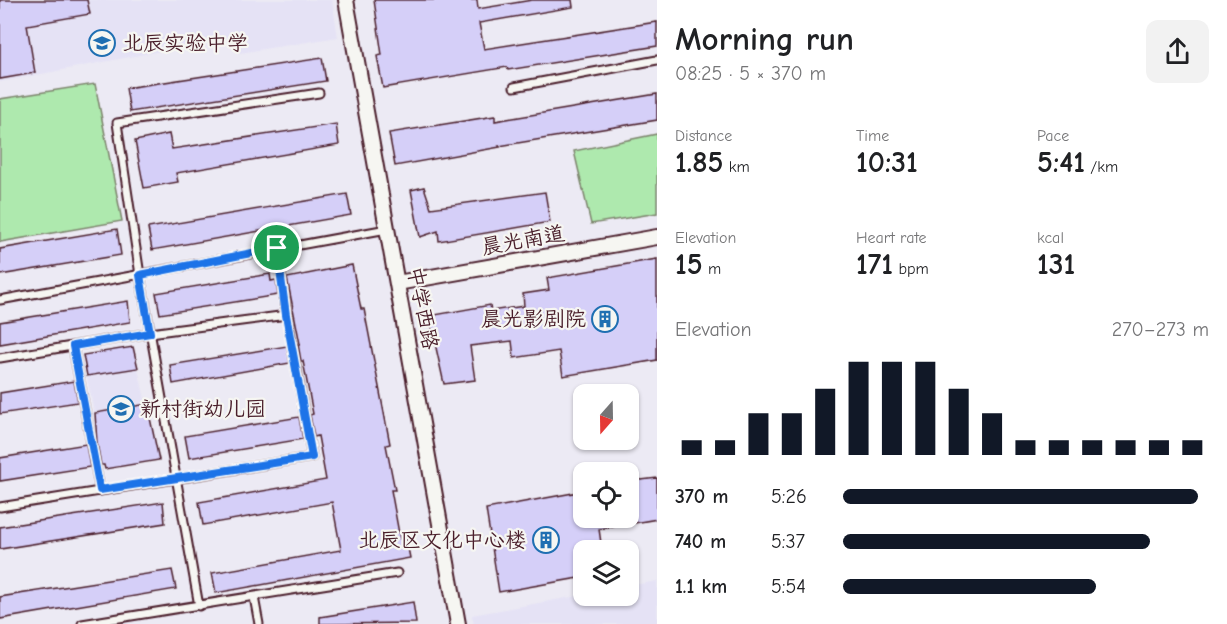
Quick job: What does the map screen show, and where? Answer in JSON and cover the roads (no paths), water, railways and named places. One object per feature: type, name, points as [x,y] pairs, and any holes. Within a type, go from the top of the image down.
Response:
[{"type":"street","name":"中学西路","points":[[346,0],[458,624]]},
{"type":"street","name":"晨光南道","points":[[397,283],[657,237]]},
{"type":"lane","points":[[514,87],[657,60]]},
{"type":"lane","points":[[199,606],[140,275],[117,123],[319,93]]},
{"type":"lane","points":[[0,300],[387,229]]},
{"type":"lane","points":[[0,507],[312,457],[286,315],[277,248]]},
{"type":"lane","points":[[0,358],[150,333],[286,315]]},
{"type":"lane","points":[[73,346],[100,490]]},
{"type":"lane","points":[[82,624],[397,573]]},
{"type":"lane","points":[[254,597],[259,624]]},
{"type":"lane","points":[[140,615],[142,624]]},
{"type":"place","name":"北辰实验中学","points":[[102,43]]},
{"type":"place","name":"晨光影剧院","points":[[605,319]]},
{"type":"place","name":"新村街幼儿园","points":[[121,409]]},
{"type":"place","name":"北辰区文化中心楼","points":[[546,540]]}]
